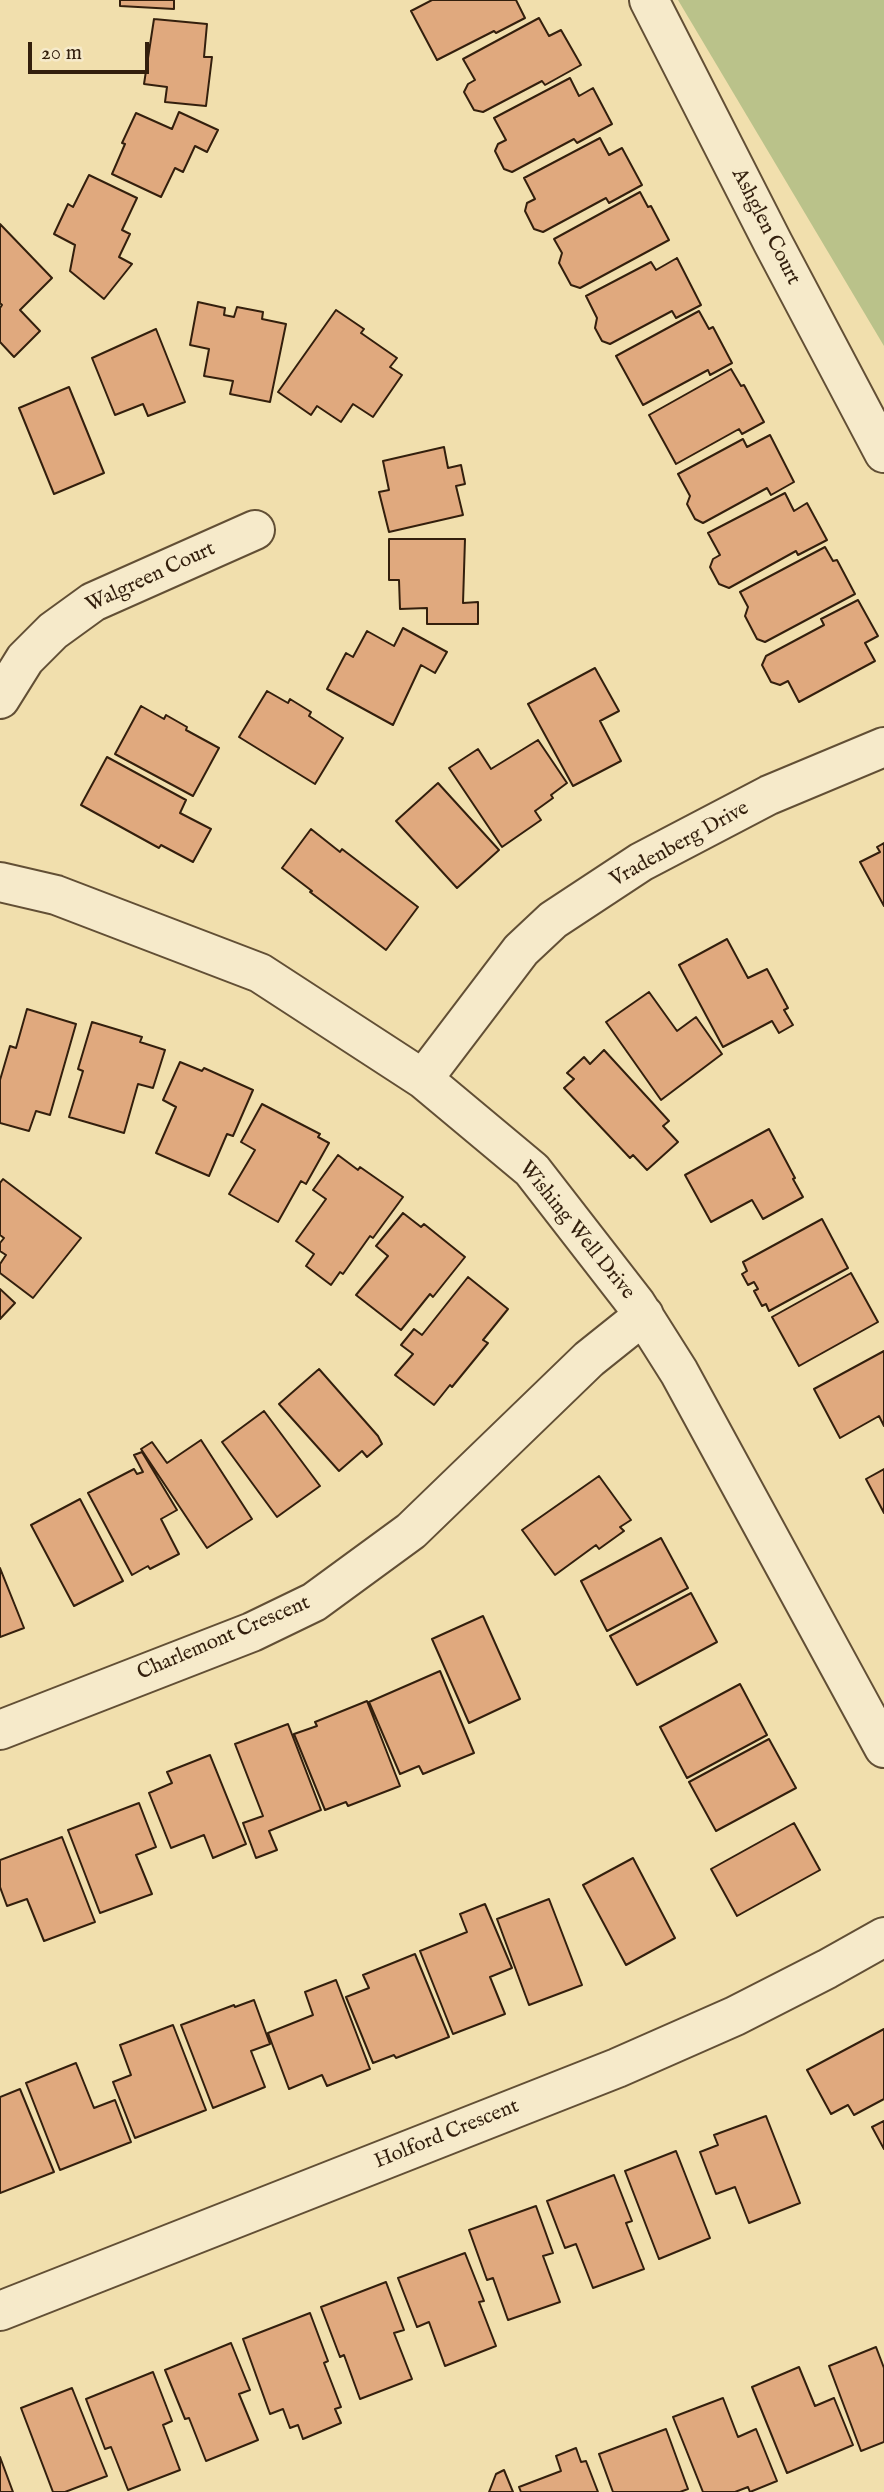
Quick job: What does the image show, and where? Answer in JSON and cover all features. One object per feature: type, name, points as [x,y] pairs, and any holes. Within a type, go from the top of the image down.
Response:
[{"type":"street","name":"Ashglen Court","points":[[649,0],[884,453]]},
{"type":"street","name":"Walgreen Court","points":[[0,699],[25,659],[53,631],[93,602],[254,530]]},
{"type":"street","name":"Vradenberg Drive","points":[[423,1079],[521,950],[553,920],[641,862],[769,795],[884,747]]},
{"type":"street","name":"Wishing Well Drive","points":[[0,882],[56,895],[260,973],[423,1079],[532,1170],[644,1315],[679,1371],[884,1748]]},
{"type":"street","name":"Charlemont Crescent","points":[[0,1730],[252,1632],[314,1602],[411,1531],[589,1359],[644,1315]]},
{"type":"street","name":"Holford Crescent","points":[[0,2311],[617,2067],[735,2016],[884,1937]]},
{"type":"green space","points":[[678,0],[884,0],[884,346]]},
{"type":"building","points":[[120,0],[174,0],[174,9],[120,6]]},
{"type":"building","points":[[432,0],[516,0],[525,18],[437,60],[411,11]]},
{"type":"building","points":[[539,18],[549,36],[561,30],[581,65],[545,85],[542,81],[483,112],[474,110],[464,92],[468,84],[475,80],[463,59]]},
{"type":"building","points":[[154,19],[207,24],[204,57],[212,57],[206,106],[165,102],[167,87],[144,84]]},
{"type":"building","points":[[570,78],[579,96],[593,88],[612,124],[577,143],[574,139],[512,172],[504,169],[495,151],[498,144],[506,140],[494,118]]},
{"type":"building","points":[[179,112],[218,130],[207,152],[195,146],[183,172],[175,168],[161,197],[112,174],[136,113],[172,129]]},
{"type":"building","points":[[600,138],[609,155],[622,148],[642,185],[609,203],[606,198],[543,232],[534,229],[525,211],[527,203],[535,199],[524,178]]},
{"type":"building","points":[[89,175],[137,198],[122,230],[130,234],[119,257],[132,264],[104,299],[70,271],[75,245],[54,234],[68,204],[73,207]]},
{"type":"building","points":[[640,192],[648,207],[651,206],[669,240],[580,288],[571,285],[559,263],[562,253],[554,239]]},
{"type":"building","points":[[0,224],[52,278],[20,310],[40,331],[14,357],[0,342]]},
{"type":"building","points":[[677,258],[701,305],[676,318],[672,311],[610,344],[602,341],[595,328],[597,318],[586,296],[651,262],[656,270]]},
{"type":"building","points":[[198,302],[225,308],[224,315],[234,317],[237,307],[263,312],[262,319],[286,324],[270,402],[230,394],[233,381],[204,376],[209,349],[190,345]]},
{"type":"building","points":[[336,310],[364,329],[361,333],[397,358],[390,367],[402,375],[373,417],[353,404],[341,422],[317,406],[311,415],[278,392]]},
{"type":"building","points":[[699,311],[709,329],[713,327],[732,363],[710,375],[708,370],[643,405],[616,356]]},
{"type":"building","points":[[156,329],[185,402],[148,416],[143,404],[115,415],[92,358]]},
{"type":"building","points":[[731,369],[741,386],[744,385],[764,422],[742,434],[739,429],[676,464],[649,415]]},
{"type":"building","points":[[69,387],[104,473],[54,494],[19,408]]},
{"type":"building","points":[[770,435],[794,482],[771,495],[767,488],[703,523],[695,519],[687,504],[690,496],[678,474],[743,439],[747,447]]},
{"type":"building","points":[[444,447],[448,468],[461,465],[465,484],[456,486],[463,515],[389,532],[379,492],[389,490],[383,461]]},
{"type":"building","points":[[785,493],[794,511],[807,503],[827,540],[798,555],[796,551],[729,588],[719,584],[710,567],[713,559],[720,555],[708,533]]},
{"type":"building","points":[[389,539],[465,539],[463,603],[478,602],[478,624],[427,624],[427,608],[400,609],[399,580],[389,580]]},
{"type":"building","points":[[825,547],[833,561],[837,560],[855,594],[765,642],[757,639],[745,616],[748,607],[740,592]]},
{"type":"building","points":[[858,600],[878,636],[865,643],[875,661],[799,702],[788,681],[780,685],[771,682],[762,665],[766,656],[824,625],[821,619]]},
{"type":"building","points":[[403,628],[447,652],[435,673],[421,665],[393,725],[327,689],[346,653],[353,657],[367,631],[394,646]]},
{"type":"building","points":[[595,668],[619,711],[600,721],[621,761],[573,786],[528,704]]},
{"type":"building","points":[[267,691],[288,703],[290,699],[311,712],[309,716],[343,738],[315,784],[239,737]]},
{"type":"building","points":[[141,706],[164,719],[166,715],[187,727],[186,730],[219,748],[193,796],[115,754]]},
{"type":"building","points":[[538,740],[567,783],[535,811],[541,820],[502,847],[449,768],[478,749],[491,769]]},
{"type":"building","points":[[107,757],[186,800],[180,813],[211,829],[193,862],[161,845],[159,848],[81,805]]},
{"type":"building","points":[[438,783],[499,850],[457,888],[396,821]]},
{"type":"building","points":[[311,829],[418,907],[386,950],[282,868]]},
{"type":"building","points":[[884,843],[884,906],[860,862],[880,852],[877,847]]},
{"type":"building","points":[[727,939],[748,978],[767,969],[788,1008],[784,1010],[793,1025],[779,1033],[772,1021],[723,1047],[679,965]]},
{"type":"building","points":[[649,992],[677,1031],[696,1017],[722,1054],[661,1100],[606,1022]]},
{"type":"building","points":[[27,1009],[76,1024],[50,1115],[36,1111],[29,1131],[0,1123],[0,1080],[10,1046],[16,1048]]},
{"type":"building","points":[[92,1022],[142,1037],[140,1042],[165,1050],[153,1088],[138,1084],[124,1133],[69,1117],[83,1071],[78,1069]]},
{"type":"building","points":[[604,1050],[669,1121],[663,1126],[678,1142],[647,1170],[633,1155],[630,1158],[564,1088],[574,1079],[567,1073],[584,1057],[590,1064]]},
{"type":"building","points":[[180,1062],[202,1071],[204,1068],[253,1090],[233,1136],[227,1134],[209,1176],[156,1153],[176,1107],[163,1100]]},
{"type":"building","points":[[262,1104],[320,1134],[318,1137],[329,1143],[306,1184],[301,1181],[278,1222],[229,1194],[255,1150],[241,1142]]},
{"type":"building","points":[[769,1129],[803,1197],[763,1219],[752,1200],[711,1222],[685,1175]]},
{"type":"building","points":[[338,1155],[403,1197],[373,1238],[370,1236],[343,1274],[340,1272],[331,1285],[306,1266],[314,1254],[296,1241],[326,1199],[313,1190]]},
{"type":"building","points":[[3,1179],[81,1238],[33,1298],[0,1273],[0,1264],[6,1255],[0,1251],[0,1243],[4,1238],[0,1235],[0,1183]]},
{"type":"building","points":[[403,1213],[421,1227],[424,1224],[465,1257],[433,1297],[430,1294],[401,1330],[356,1295],[388,1256],[376,1246]]},
{"type":"building","points":[[822,1219],[848,1268],[769,1311],[766,1304],[762,1306],[754,1291],[758,1289],[754,1282],[748,1285],[742,1274],[747,1271],[743,1262]]},
{"type":"building","points":[[851,1273],[878,1322],[799,1366],[772,1317]]},
{"type":"building","points":[[468,1277],[508,1309],[483,1340],[488,1343],[434,1405],[395,1375],[413,1354],[401,1345],[414,1329],[422,1335]]},
{"type":"building","points":[[0,1289],[15,1303],[0,1319]]},
{"type":"building","points":[[884,1351],[884,1426],[879,1416],[840,1438],[814,1389]]},
{"type":"building","points":[[319,1369],[382,1444],[367,1457],[362,1451],[339,1471],[279,1404]]},
{"type":"building","points":[[264,1411],[320,1486],[277,1517],[222,1442]]},
{"type":"building","points":[[201,1440],[252,1519],[207,1548],[141,1449],[152,1442],[167,1463]]},
{"type":"building","points":[[142,1452],[177,1510],[161,1519],[179,1554],[132,1575],[88,1493],[134,1469],[137,1474],[143,1472],[134,1455]]},
{"type":"building","points":[[884,1469],[884,1513],[866,1479]]},
{"type":"building","points":[[599,1476],[631,1520],[620,1527],[624,1531],[599,1549],[596,1545],[555,1575],[522,1530]]},
{"type":"building","points":[[80,1499],[123,1581],[74,1606],[31,1525]]},
{"type":"building","points":[[661,1538],[688,1588],[607,1631],[581,1581]]},
{"type":"building","points":[[0,1568],[24,1628],[0,1637]]},
{"type":"building","points":[[691,1593],[717,1642],[637,1685],[610,1636]]},
{"type":"building","points":[[483,1616],[520,1699],[469,1723],[432,1639]]},
{"type":"building","points":[[440,1671],[474,1753],[423,1774],[419,1766],[400,1774],[369,1702]]},
{"type":"building","points":[[740,1684],[767,1735],[687,1778],[660,1727]]},
{"type":"building","points":[[367,1701],[400,1786],[348,1806],[346,1802],[325,1810],[294,1734],[317,1726],[315,1722]]},
{"type":"building","points":[[288,1724],[321,1810],[269,1831],[277,1850],[256,1858],[243,1823],[263,1816],[235,1744]]},
{"type":"building","points":[[769,1739],[796,1788],[716,1831],[689,1782]]},
{"type":"building","points":[[210,1755],[246,1844],[213,1858],[204,1835],[171,1848],[149,1793],[172,1783],[167,1772]]},
{"type":"building","points":[[139,1803],[156,1847],[136,1855],[152,1894],[100,1913],[68,1830]]},
{"type":"building","points":[[794,1823],[820,1870],[737,1916],[711,1869]]},
{"type":"building","points":[[62,1837],[95,1922],[44,1941],[27,1899],[7,1906],[0,1887],[0,1860]]},
{"type":"building","points":[[633,1858],[675,1938],[626,1965],[583,1885]]},
{"type":"building","points":[[549,1899],[582,1985],[529,2005],[497,1919]]},
{"type":"building","points":[[485,1904],[512,1968],[490,1977],[505,2014],[453,2034],[420,1951],[467,1932],[460,1914]]},
{"type":"building","points":[[415,1954],[449,2037],[396,2058],[394,2055],[373,2063],[346,1997],[369,1988],[363,1975]]},
{"type":"building","points":[[336,1980],[370,2069],[327,2086],[322,2075],[289,2089],[268,2033],[313,2015],[305,1992]]},
{"type":"building","points":[[254,2000],[270,2044],[251,2051],[265,2087],[213,2108],[181,2025]]},
{"type":"building","points":[[173,2025],[206,2110],[135,2138],[113,2082],[131,2075],[120,2045]]},
{"type":"building","points":[[884,2029],[884,2099],[854,2115],[848,2105],[831,2114],[807,2070]]},
{"type":"building","points":[[76,2063],[94,2108],[115,2100],[131,2142],[60,2170],[26,2083]]},
{"type":"building","points":[[20,2089],[54,2172],[0,2193],[0,2097]]},
{"type":"building","points":[[766,2116],[800,2203],[749,2223],[735,2187],[716,2194],[700,2152],[718,2145],[714,2135]]},
{"type":"building","points":[[884,2121],[884,2149],[872,2127]]},
{"type":"building","points":[[676,2151],[710,2238],[659,2259],[625,2171]]},
{"type":"building","points":[[614,2175],[632,2221],[626,2223],[644,2269],[593,2288],[576,2244],[565,2248],[547,2201]]},
{"type":"building","points":[[536,2206],[553,2253],[543,2256],[560,2302],[508,2320],[493,2278],[487,2280],[469,2230]]},
{"type":"building","points":[[465,2253],[484,2301],[479,2302],[496,2346],[445,2366],[429,2322],[417,2327],[398,2278]]},
{"type":"building","points":[[386,2282],[404,2330],[394,2333],[412,2379],[360,2399],[344,2355],[340,2357],[321,2307]]},
{"type":"building","points":[[310,2313],[328,2361],[324,2363],[341,2407],[335,2409],[341,2423],[303,2439],[298,2425],[290,2428],[283,2409],[270,2414],[243,2339]]},
{"type":"building","points":[[231,2343],[250,2390],[239,2394],[258,2440],[206,2461],[189,2418],[185,2419],[165,2370]]},
{"type":"building","points":[[876,2347],[884,2368],[884,2442],[861,2451],[829,2366]]},
{"type":"building","points":[[799,2367],[815,2406],[834,2398],[853,2445],[787,2473],[752,2387]]},
{"type":"building","points":[[153,2372],[172,2421],[163,2425],[180,2470],[128,2490],[111,2447],[105,2449],[86,2399]]},
{"type":"building","points":[[72,2388],[107,2476],[65,2492],[53,2492],[21,2408]]},
{"type":"building","points":[[723,2398],[738,2437],[756,2429],[777,2481],[750,2492],[748,2487],[735,2492],[703,2492],[673,2417]]},
{"type":"building","points":[[666,2429],[688,2489],[680,2492],[613,2492],[599,2454]]},
{"type":"building","points":[[576,2448],[581,2462],[586,2461],[598,2492],[521,2492],[519,2487],[561,2471],[556,2456]]},
{"type":"building","points":[[0,2457],[13,2492],[0,2492]]},
{"type":"building","points":[[504,2470],[513,2492],[489,2492],[496,2474]]}]
